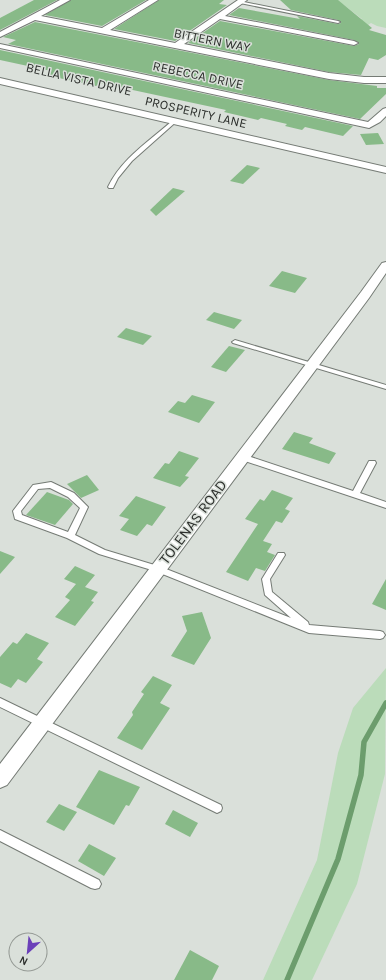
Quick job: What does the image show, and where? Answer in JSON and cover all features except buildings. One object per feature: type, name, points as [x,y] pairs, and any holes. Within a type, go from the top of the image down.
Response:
[{"type":"street","points":[[0,35],[66,0]]},
{"type":"street","points":[[103,31],[154,0]]},
{"type":"street","points":[[176,46],[242,1]]},
{"type":"street","name":"BITTERN WAY","points":[[34,17],[329,76],[364,80],[386,80]]},
{"type":"street","points":[[219,17],[354,43]]},
{"type":"street","name":"REBECCA DRIVE","points":[[0,46],[369,125],[377,120],[386,111]]},
{"type":"street","name":"BELLA VISTA DRIVE","points":[[0,74],[386,162]]},
{"type":"street","name":"PROSPERITY LANE","points":[[0,81],[175,120],[386,170]]},
{"type":"street","name":"TOLENAS ROAD","points":[[0,779],[365,295],[386,264]]},
{"type":"lane","points":[[242,1],[338,22]]},
{"type":"lane","points":[[111,187],[113,181],[127,163],[175,120]]},
{"type":"lane","points":[[234,342],[386,387]]},
{"type":"lane","points":[[242,457],[386,505]]},
{"type":"lane","points":[[355,495],[372,463]]},
{"type":"lane","points":[[70,536],[84,507],[71,495],[50,484],[36,487],[17,511],[18,517],[70,536],[102,552],[158,569],[312,630],[380,635]]},
{"type":"lane","points":[[281,554],[266,579],[268,593],[312,630]]},
{"type":"lane","points":[[0,702],[217,808]]},
{"type":"lane","points":[[0,835],[95,884]]},
{"type":"green space","points":[[332,0],[386,0],[386,28],[371,23],[368,25],[357,25],[362,19],[344,5]]},
{"type":"green space","points":[[386,668],[385,774],[357,884],[312,980],[263,980],[317,860],[338,753],[353,708]]},
{"type":"waterway","points":[[287,980],[338,859],[361,775],[364,742],[386,703]]}]
